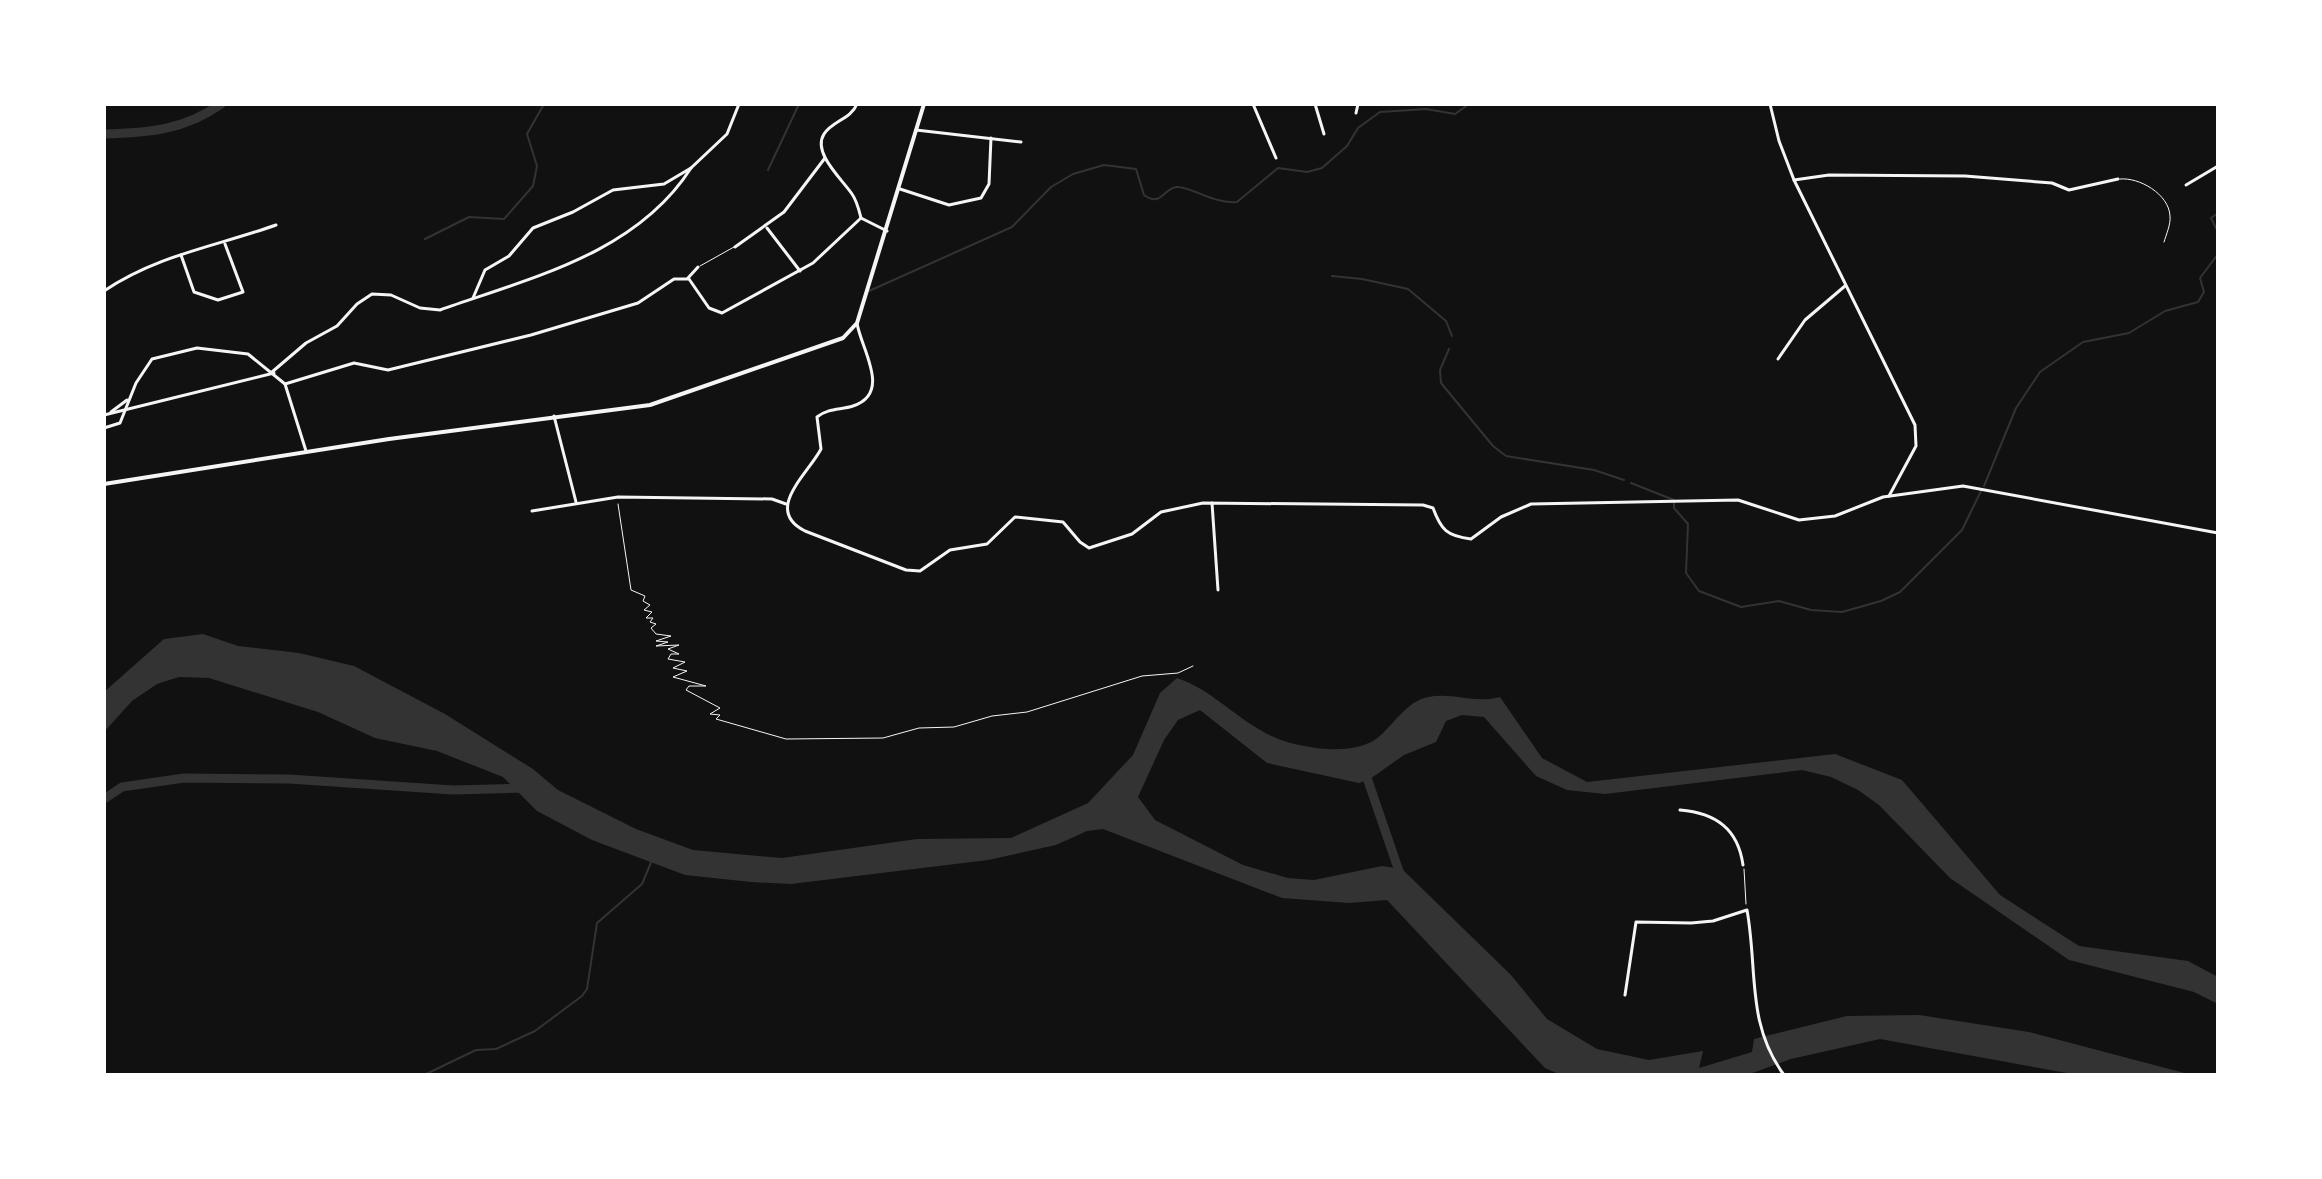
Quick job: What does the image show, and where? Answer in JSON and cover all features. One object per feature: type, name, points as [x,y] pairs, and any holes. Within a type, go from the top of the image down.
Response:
[{"type":"street","points":[[473,298],[485,270],[509,256],[533,228],[573,212],[613,190],[664,184],[691,168],[714,149],[734,121],[739,104]]},
{"type":"street","points":[[857,104],[854,111],[825,133],[821,142],[826,157],[855,198],[861,218],[887,231]]},
{"type":"street","points":[[104,484],[306,451],[650,405],[843,338],[857,323],[924,104]]},
{"type":"street","points":[[1253,104],[1276,158]]},
{"type":"street","points":[[1315,104],[1324,134]]},
{"type":"street","points":[[1356,113],[1358,104]]},
{"type":"street","points":[[1770,104],[1779,141],[1794,180],[1917,431],[1916,446],[1889,496]]},
{"type":"street","points":[[916,130],[1021,142]]},
{"type":"street","points":[[900,189],[949,205],[981,198],[989,184],[991,138]]},
{"type":"street","points":[[735,247],[767,228],[784,212],[826,157]]},
{"type":"street","points":[[2186,185],[2218,166]]},
{"type":"street","points":[[106,415],[273,372],[306,343],[337,326],[357,304],[372,294],[391,295],[428,310],[473,298],[591,255],[616,241],[668,201],[691,168]]},
{"type":"street","points":[[1794,180],[1829,175],[1965,176],[2052,183],[2069,190],[2118,179]]},
{"type":"street","points":[[688,278],[709,308],[722,313],[800,271],[861,218]]},
{"type":"street","points":[[104,291],[131,273],[208,244],[225,244],[276,225]]},
{"type":"street","points":[[767,228],[800,271]]},
{"type":"street","points":[[181,255],[194,292],[218,300],[243,292],[225,244]]},
{"type":"street","points":[[285,384],[354,363],[388,370],[538,334],[638,303],[674,279],[688,278],[698,267]]},
{"type":"street","points":[[1778,359],[1805,320],[1846,285]]},
{"type":"street","points":[[857,323],[873,371],[872,388],[866,398],[855,405],[819,415],[816,422],[820,452],[786,504],[788,516],[798,528],[914,571],[926,568],[950,550],[993,541],[1015,517],[1063,522],[1089,548],[1132,534],[1161,512],[1212,503],[1423,505],[1433,508],[1437,523],[1444,532],[1471,539],[1501,517],[1531,504],[1738,500],[1799,520],[1835,516],[1889,496],[1970,486],[2218,533]]},
{"type":"street","points":[[104,428],[120,423],[130,397],[152,359],[183,349],[244,353],[285,384],[306,451]]},
{"type":"street","points":[[106,415],[130,397]]},
{"type":"street","points":[[554,416],[578,506],[618,497],[772,499],[786,504]]},
{"type":"street","points":[[532,511],[576,502]]},
{"type":"street","points":[[1212,503],[1218,590]]},
{"type":"street","points":[[1680,810],[1703,812],[1719,821],[1738,841],[1743,865]]},
{"type":"street","points":[[1625,995],[1636,922],[1713,921],[1747,910],[1757,1023],[1769,1056],[1782,1073]]},
{"type":"lane","points":[[2118,179],[2130,177],[2155,190],[2167,204],[2171,217],[2164,242]]},
{"type":"lane","points":[[698,267],[735,247]]},
{"type":"path","points":[[618,497],[631,590],[645,596],[643,601],[650,605],[644,610],[652,612],[646,618],[653,618],[650,622],[656,624],[651,628],[656,634],[671,636],[656,641],[668,642],[656,646],[679,645],[668,649],[679,654],[671,654],[668,659],[685,662],[673,668],[687,671],[673,677],[706,686],[689,686],[686,690],[720,708],[710,714],[720,715],[716,719],[722,723],[746,726],[760,734],[786,739],[828,736],[883,738],[919,728],[954,727],[992,716],[1027,712],[1142,676],[1178,673],[1193,666]]},
{"type":"path","points":[[1743,865],[1747,910]]},
{"type":"shaded area","points":[[203,634],[238,646],[299,653],[354,666],[445,714],[533,769],[558,790],[636,829],[693,850],[782,858],[917,839],[1011,838],[1088,803],[1133,755],[1160,693],[1177,678],[1204,691],[1267,734],[1292,743],[1332,749],[1346,749],[1371,742],[1408,707],[1421,699],[1500,697],[1542,758],[1587,782],[1835,754],[1902,780],[2000,895],[2079,946],[2188,961],[2218,977],[2218,1004],[2194,992],[2069,960],[1950,878],[1879,805],[1831,777],[1802,770],[1605,794],[1567,790],[1536,776],[1484,717],[1462,715],[1446,721],[1436,742],[1404,755],[1370,779],[1359,783],[1267,763],[1200,710],[1178,720],[1164,740],[1138,797],[1155,820],[1243,865],[1288,878],[1314,880],[1382,866],[1402,869],[1511,975],[1547,1019],[1597,1049],[1649,1060],[1703,1051],[1699,1068],[1752,1052],[1754,1039],[1847,1016],[1919,1015],[2029,1032],[2192,1075],[2078,1075],[1880,1039],[1791,1059],[1747,1075],[1561,1075],[1545,1068],[1387,900],[1349,903],[1282,898],[1103,829],[1087,831],[1056,845],[988,860],[791,884],[751,882],[685,875],[592,840],[537,811],[503,777],[437,751],[375,738],[318,712],[209,678],[179,677],[157,684],[132,701],[104,732],[104,692],[164,639]]},
{"type":"waterway","points":[[104,134],[135,133],[179,125],[221,104]]},
{"type":"waterway","points":[[425,239],[469,217],[504,219],[533,186],[537,166],[527,134],[544,104]]},
{"type":"waterway","points":[[768,170],[799,104]]},
{"type":"waterway","points":[[869,291],[1012,227],[1051,187],[1073,174],[1104,165],[1136,169],[1144,195],[1150,198],[1158,199],[1171,189],[1181,187],[1219,200],[1237,202],[1278,168],[1307,172],[1322,168],[1347,146],[1358,128],[1380,112],[1426,109],[1455,114],[1469,104]]},
{"type":"waterway","points":[[2218,213],[2211,218],[2218,232]]},
{"type":"waterway","points":[[1984,486],[2016,408],[2040,372],[2083,342],[2129,333],[2165,311],[2198,302],[2204,292],[2200,278],[2218,254]]},
{"type":"waterway","points":[[1332,276],[1408,289],[1446,321],[1452,336]]},
{"type":"waterway","points":[[1449,349],[1440,370],[1441,383],[1493,446],[1506,456],[1594,470],[1624,480]]},
{"type":"waterway","points":[[1631,483],[1674,500],[1674,508],[1688,524],[1686,573],[1699,591],[1741,607],[1779,601],[1811,610],[1842,612],[1900,592],[1962,530],[1981,491]]},
{"type":"waterway","points":[[1364,769],[1402,880]]},
{"type":"waterway","points":[[104,799],[122,787],[184,778],[289,779],[453,790],[524,788]]},
{"type":"waterway","points":[[424,1075],[476,1050],[496,1049],[535,1031],[582,996],[587,989],[597,923],[642,884],[652,860]]}]
